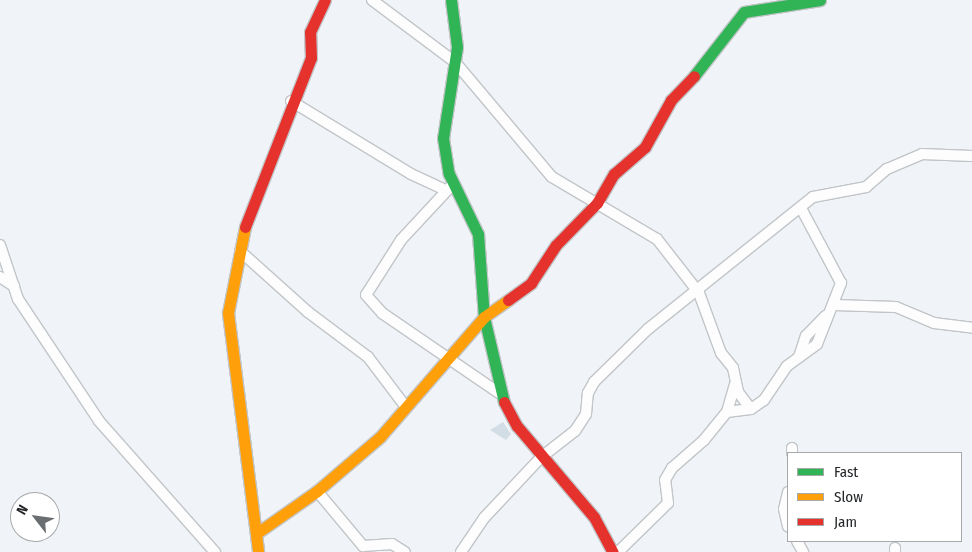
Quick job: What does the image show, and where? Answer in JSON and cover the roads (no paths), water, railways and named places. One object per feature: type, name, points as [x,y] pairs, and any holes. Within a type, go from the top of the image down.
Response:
[{"type":"street","points":[[258,552],[257,533],[228,333],[240,251],[248,215],[291,101],[311,58],[310,32],[325,0]]},
{"type":"street","points":[[372,0],[455,62],[552,177],[657,239],[695,288],[722,353],[733,368],[735,384],[727,412],[669,471],[668,503],[618,552]]},
{"type":"street","points":[[451,0],[457,40],[443,138],[449,187],[476,227],[484,317],[499,394],[510,415],[594,517],[613,552]]},
{"type":"street","points":[[257,533],[317,491],[380,437],[448,361],[484,317],[522,292],[556,245],[597,203],[614,174],[645,147],[671,100],[716,52],[744,12],[820,0]]},
{"type":"street","points":[[291,101],[410,174],[449,187]]},
{"type":"street","points":[[461,552],[484,518],[544,455],[581,424],[594,382],[695,288],[799,212],[820,193],[870,185],[886,169],[922,154],[972,156]]},
{"type":"street","points":[[449,187],[400,240],[366,291],[382,313],[448,361],[499,394]]},
{"type":"street","points":[[727,412],[751,409],[764,400],[787,366],[818,344],[826,316],[835,305],[840,277],[799,212]]},
{"type":"street","points":[[0,245],[14,286],[99,421],[215,552]]},
{"type":"street","points":[[240,251],[308,312],[368,357],[406,407]]},
{"type":"street","points":[[0,277],[14,286]]},
{"type":"street","points":[[835,305],[896,307],[934,323],[972,328]]},
{"type":"street","points":[[735,384],[751,409]]},
{"type":"street","points":[[317,491],[362,546],[392,544],[405,552]]},
{"type":"street","points":[[787,496],[784,509],[787,522]]}]
